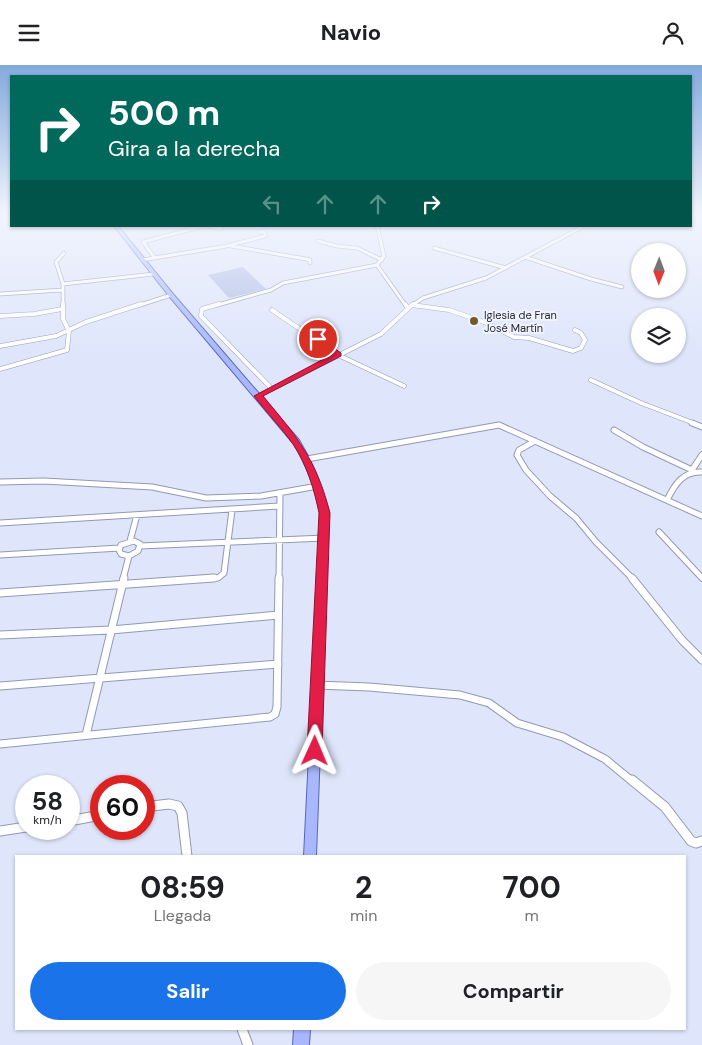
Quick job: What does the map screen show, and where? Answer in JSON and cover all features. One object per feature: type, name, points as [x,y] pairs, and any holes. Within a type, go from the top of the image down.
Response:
[{"type":"main road","points":[[142,260],[296,442],[318,485],[325,513],[325,538],[316,685],[310,855]]},
{"type":"main road","points":[[301,1045],[302,1030]]},
{"type":"street","points":[[0,369],[67,350],[69,331],[63,319],[63,284],[56,262],[58,260]]},
{"type":"street","points":[[309,260],[310,263]]},
{"type":"street","points":[[272,389],[213,330],[201,316],[202,309],[271,290],[283,283],[376,265],[382,260]]},
{"type":"street","points":[[476,260],[506,268]]},
{"type":"street","points":[[258,396],[381,334],[410,307],[423,298],[486,278],[520,260]]},
{"type":"street","points":[[533,260],[622,287]]},
{"type":"street","points":[[376,265],[410,307],[450,310],[484,322],[508,335],[535,340],[573,351],[582,348],[585,340],[581,333],[575,330]]},
{"type":"street","points":[[63,284],[154,274]]},
{"type":"street","points":[[0,294],[63,290]]},
{"type":"street","points":[[0,346],[39,340],[69,331],[86,322],[171,295]]},
{"type":"street","points":[[0,316],[34,314],[62,309]]},
{"type":"street","points":[[272,310],[338,355],[404,386]]},
{"type":"street","points":[[592,380],[641,403],[702,427]]},
{"type":"street","points":[[306,459],[499,425],[702,516]]},
{"type":"street","points":[[614,430],[638,444],[692,470],[702,471]]},
{"type":"street","points":[[535,441],[519,450],[518,455],[526,470],[550,496],[576,517],[596,542],[629,574],[682,640],[702,660]]},
{"type":"street","points":[[667,500],[679,479],[692,470],[702,455]]},
{"type":"street","points":[[0,482],[44,481],[162,487],[184,495],[231,499],[280,493],[318,485]]},
{"type":"street","points":[[0,744],[270,717],[275,713],[277,707],[278,664],[280,493]]},
{"type":"street","points":[[0,523],[280,506]]},
{"type":"street","points":[[0,593],[218,579],[224,573],[232,510]]},
{"type":"street","points":[[130,541],[137,515]]},
{"type":"street","points":[[659,532],[702,578]]},
{"type":"street","points":[[140,547],[325,538]]},
{"type":"street","points":[[0,555],[120,548],[124,543],[130,541],[139,543],[140,547]]},
{"type":"street","points":[[120,548],[121,554],[129,556],[138,551],[140,547]]},
{"type":"street","points":[[86,735],[129,556]]},
{"type":"street","points":[[0,635],[111,630],[278,615]]},
{"type":"street","points":[[0,686],[278,664]]},
{"type":"street","points":[[316,685],[369,687],[460,695],[489,703],[524,726],[563,737],[605,759],[666,807],[691,841],[696,843],[702,841]]},
{"type":"street","points":[[155,806],[169,804],[178,806],[182,813],[187,855]]},
{"type":"street","points":[[0,831],[15,829]]},
{"type":"street","points":[[242,1030],[248,1045]]},
{"type":"shaded area","points":[[243,267],[266,289],[229,298],[208,275]]},
{"type":"place","name":"Iglesia de Fran José Martín","points":[[474,321]]},
{"type":"route","points":[[315,751],[316,685],[325,513],[318,485],[306,459],[296,442],[258,396],[338,355],[318,339]]}]
